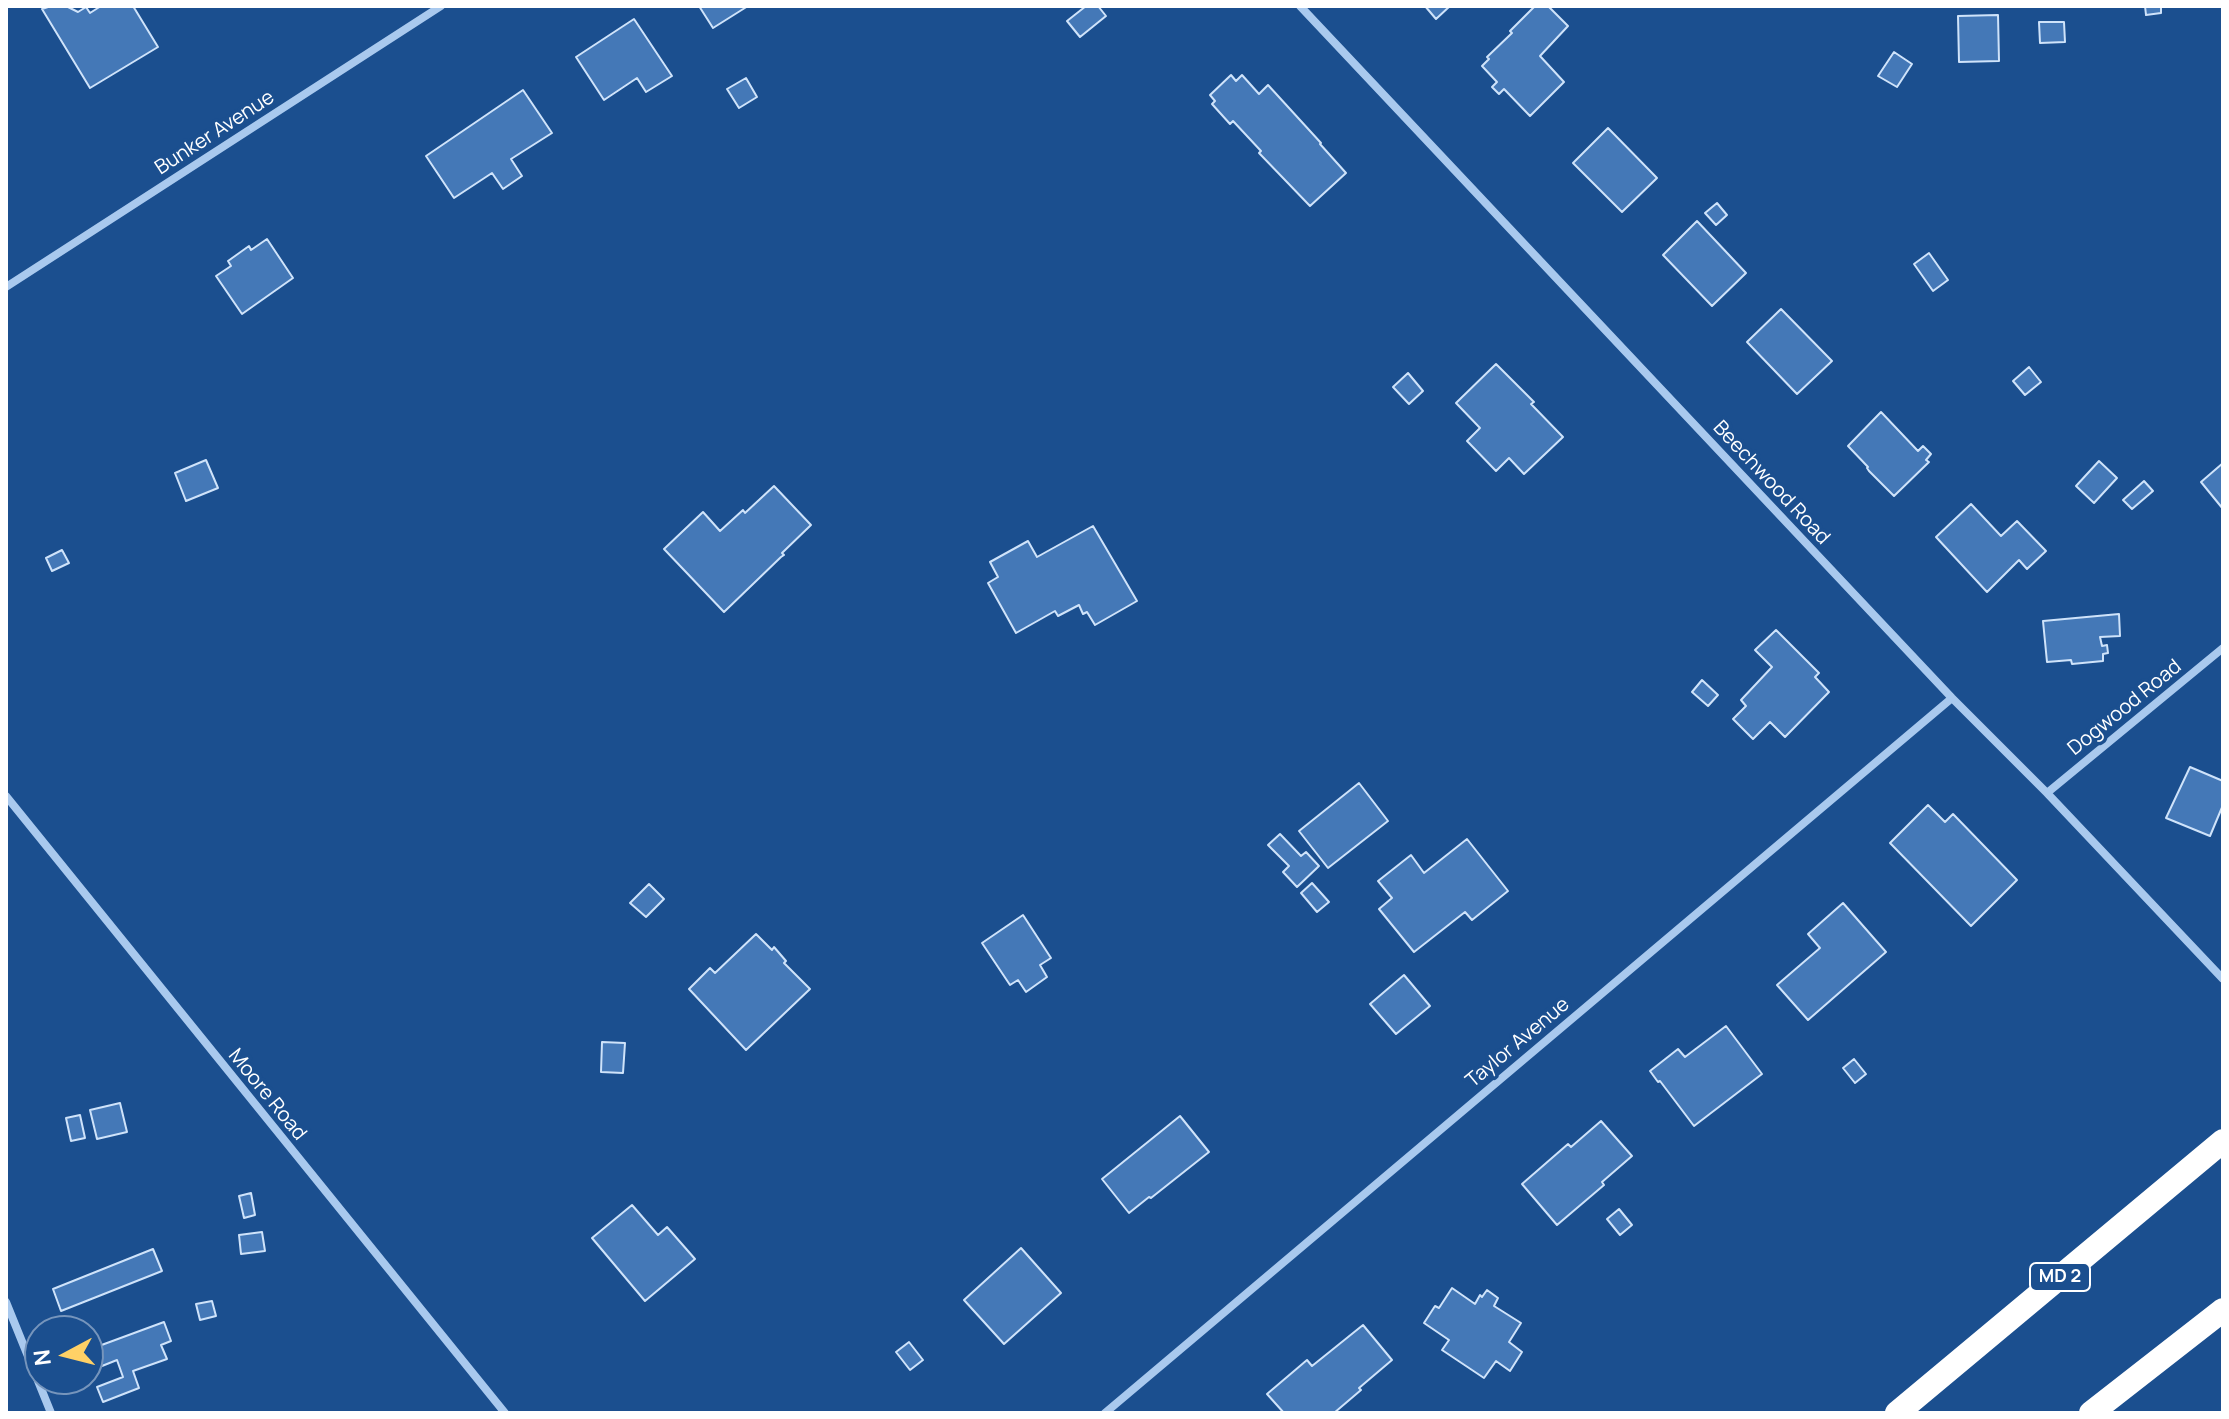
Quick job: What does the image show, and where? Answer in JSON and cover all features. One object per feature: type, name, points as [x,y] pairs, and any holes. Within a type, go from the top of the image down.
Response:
[{"type":"highway","name":"MD 2","points":[[1897,1413],[2223,1141]]},
{"type":"highway","points":[[2091,1413],[2223,1310]]},
{"type":"street","name":"Bunker Avenue","points":[[6,287],[441,6]]},
{"type":"street","name":"Beechwood Road","points":[[1300,6],[1952,698],[2047,793],[2223,979]]},
{"type":"street","name":"Dogwood Road","points":[[2047,793],[2223,648]]},
{"type":"street","name":"Taylor Avenue","points":[[1105,1413],[1952,698]]},
{"type":"street","name":"Moore Road","points":[[6,796],[505,1413]]},
{"type":"street","points":[[6,1302],[51,1413]]},
{"type":"building","points":[[66,6],[78,12],[86,7],[90,13],[101,6],[133,6],[158,47],[90,88],[42,9]]},
{"type":"building","points":[[699,6],[748,6],[713,28]]},
{"type":"building","points":[[1086,6],[1098,6],[1106,16],[1080,37],[1067,21]]},
{"type":"building","points":[[1425,6],[1450,6],[1436,19]]},
{"type":"building","points":[[1535,6],[1548,6],[1568,26],[1540,56],[1564,82],[1530,116],[1504,89],[1499,94],[1492,87],[1497,82],[1482,66]]},
{"type":"building","points":[[2145,6],[2161,6],[2161,13],[2146,15]]},
{"type":"building","points":[[1998,15],[1999,61],[1959,62],[1958,16]]},
{"type":"building","points":[[634,19],[672,76],[646,92],[637,78],[604,100],[576,57]]},
{"type":"building","points":[[2039,22],[2064,22],[2065,42],[2040,43]]},
{"type":"building","points":[[1894,52],[1912,64],[1897,87],[1878,76]]},
{"type":"building","points":[[1231,75],[1236,81],[1242,75],[1259,94],[1268,85],[1346,173],[1310,206],[1233,121],[1230,124],[1212,104],[1215,101],[1210,95]]},
{"type":"building","points":[[746,78],[757,97],[739,108],[727,89]]},
{"type":"building","points":[[523,90],[552,133],[511,159],[522,176],[503,189],[492,173],[454,198],[426,156]]},
{"type":"building","points":[[1608,128],[1657,178],[1622,212],[1573,163]]},
{"type":"building","points":[[1717,203],[1727,215],[1716,225],[1705,213]]},
{"type":"building","points":[[1697,221],[1746,273],[1712,306],[1663,255]]},
{"type":"building","points":[[267,239],[293,278],[242,314],[216,276],[231,266],[228,261],[249,246],[251,250]]},
{"type":"building","points":[[1929,253],[1948,280],[1933,291],[1914,264]]},
{"type":"building","points":[[1781,309],[1832,361],[1797,394],[1747,342]]},
{"type":"building","points":[[1496,364],[1563,437],[1524,474],[1509,458],[1496,471],[1467,441],[1480,428],[1456,403]]},
{"type":"building","points":[[2029,367],[2041,382],[2025,395],[2013,381]]},
{"type":"building","points":[[1408,373],[1423,391],[1409,404],[1393,387]]},
{"type":"building","points":[[1881,412],[1918,451],[1923,446],[1931,454],[1926,460],[1929,462],[1894,496],[1848,446]]},
{"type":"building","points":[[206,460],[218,488],[186,501],[175,473]]},
{"type":"building","points":[[2099,461],[2117,478],[2094,503],[2076,486]]},
{"type":"building","points":[[2223,463],[2223,509],[2201,482]]},
{"type":"building","points":[[2144,481],[2153,491],[2132,509],[2123,500]]},
{"type":"building","points":[[774,486],[811,525],[724,612],[664,549],[703,512],[720,531]]},
{"type":"building","points":[[1971,504],[2001,536],[2017,521],[2046,551],[2027,569],[2019,560],[1987,592],[1936,537]]},
{"type":"building","points":[[1093,526],[1137,601],[1095,625],[1087,612],[1083,614],[1079,605],[1058,616],[1055,611],[1016,633],[988,583],[998,577],[990,562],[1028,541],[1037,557]]},
{"type":"building","points":[[62,550],[69,563],[52,571],[46,558]]},
{"type":"building","points":[[2119,614],[2120,636],[2100,637],[2102,646],[2107,645],[2108,653],[2103,654],[2103,661],[2072,664],[2071,660],[2047,662],[2043,621]]},
{"type":"building","points":[[1776,630],[1819,673],[1815,677],[1829,692],[1785,737],[1770,722],[1753,739],[1733,719],[1746,706],[1741,700],[1772,667],[1755,650]]},
{"type":"building","points":[[1702,680],[1718,695],[1708,706],[1692,692]]},
{"type":"building","points":[[2190,767],[2223,781],[2223,805],[2210,836],[2166,818]]},
{"type":"building","points":[[1359,783],[1388,821],[1328,868],[1299,831]]},
{"type":"building","points":[[1928,805],[1945,822],[1953,814],[2017,880],[1971,926],[1890,843]]},
{"type":"building","points":[[1280,834],[1301,856],[1306,852],[1319,866],[1297,887],[1283,872],[1289,866],[1268,845]]},
{"type":"building","points":[[1467,839],[1508,891],[1472,920],[1465,912],[1414,952],[1379,909],[1392,898],[1378,881],[1411,855],[1424,873]]},
{"type":"building","points":[[1312,883],[1329,902],[1317,912],[1301,893]]},
{"type":"building","points":[[649,884],[664,899],[646,917],[630,903]]},
{"type":"building","points":[[1843,903],[1886,952],[1808,1020],[1777,985],[1820,948],[1808,934]]},
{"type":"building","points":[[1023,915],[1051,958],[1040,965],[1047,977],[1026,992],[1018,980],[1010,985],[982,943]]},
{"type":"building","points":[[756,934],[772,950],[774,947],[786,961],[784,963],[810,989],[746,1050],[689,989],[710,968],[715,973]]},
{"type":"building","points":[[1404,975],[1430,1006],[1396,1034],[1370,1004]]},
{"type":"building","points":[[1726,1026],[1762,1074],[1694,1126],[1650,1071],[1678,1049],[1685,1057]]},
{"type":"building","points":[[602,1042],[625,1043],[623,1073],[601,1072]]},
{"type":"building","points":[[1854,1059],[1866,1074],[1855,1083],[1843,1068]]},
{"type":"building","points":[[120,1103],[127,1132],[97,1139],[90,1110]]},
{"type":"building","points":[[80,1115],[85,1138],[71,1141],[66,1118]]},
{"type":"building","points":[[1180,1116],[1209,1152],[1129,1213],[1102,1179]]},
{"type":"building","points":[[1601,1121],[1632,1156],[1557,1225],[1522,1184],[1568,1144],[1571,1147]]},
{"type":"building","points":[[251,1193],[255,1215],[244,1218],[239,1196]]},
{"type":"building","points":[[632,1205],[658,1235],[667,1227],[695,1259],[645,1301],[592,1238]]},
{"type":"building","points":[[1619,1209],[1632,1225],[1620,1235],[1607,1219]]},
{"type":"building","points":[[262,1232],[265,1251],[241,1254],[239,1235]]},
{"type":"building","points":[[1021,1248],[1061,1293],[1004,1344],[964,1300]]},
{"type":"building","points":[[153,1249],[162,1271],[61,1311],[53,1289]]},
{"type":"building","points":[[1452,1288],[1475,1304],[1487,1290],[1498,1298],[1494,1306],[1521,1323],[1509,1342],[1522,1352],[1510,1371],[1496,1361],[1484,1378],[1442,1350],[1449,1340],[1424,1323]]},
{"type":"building","points":[[212,1301],[216,1316],[200,1320],[196,1304]]},
{"type":"building","points":[[164,1322],[171,1341],[161,1345],[167,1359],[133,1371],[139,1388],[103,1402],[100,1395],[104,1395],[104,1384],[123,1377],[117,1360],[104,1365],[104,1344]]},
{"type":"building","points":[[1363,1325],[1392,1360],[1334,1413],[1284,1413],[1267,1394],[1307,1360],[1312,1366]]},
{"type":"building","points":[[909,1342],[923,1360],[910,1370],[896,1352]]}]
